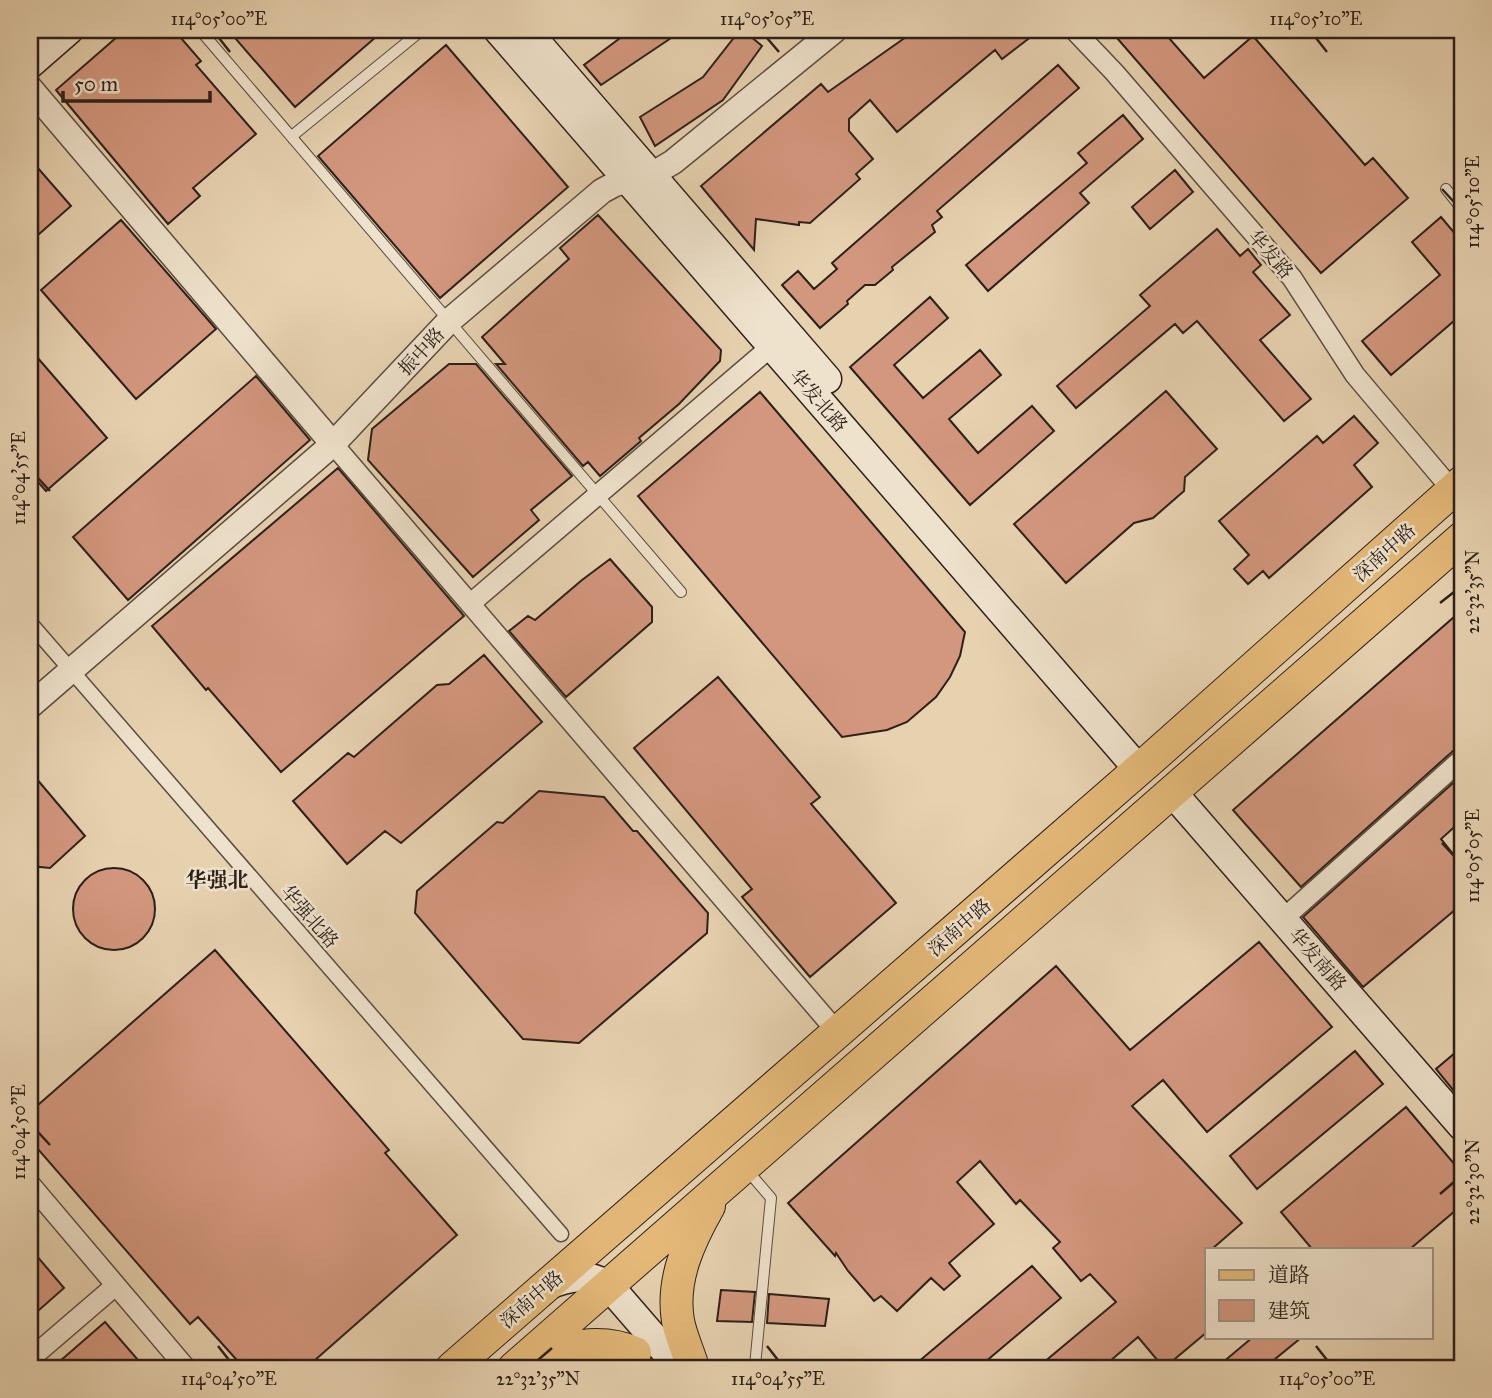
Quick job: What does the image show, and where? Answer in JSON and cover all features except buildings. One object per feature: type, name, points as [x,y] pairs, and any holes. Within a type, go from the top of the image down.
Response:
[{"type":"main road","points":[[32,58],[69,30]]},
{"type":"main road","name":"华发北路","points":[[498,30],[640,178],[1145,764]]},
{"type":"main road","name":"华发北路","points":[[526,30],[772,346],[1145,764]]},
{"type":"main road","name":"深南中路","points":[[452,1368],[1145,764],[1457,487]]},
{"type":"main road","name":"深南中路","points":[[516,1366],[1462,538]]},
{"type":"main road","name":"华发南路","points":[[1172,792],[1462,1126]]},
{"type":"main road","points":[[693,1368],[678,1323],[676,1293],[684,1258],[718,1189]]},
{"type":"main road","points":[[546,1286],[566,1278],[582,1276],[598,1279],[609,1286],[680,1368]]},
{"type":"main road","points":[[516,1366],[560,1351],[595,1344],[613,1346],[642,1361]]},
{"type":"street","name":"振中路","points":[[30,706],[333,444],[449,321],[602,191],[615,184],[640,178],[673,162],[835,30]]},
{"type":"street","name":"华发路","points":[[1074,30],[1114,72],[1297,284],[1355,375],[1457,487]]},
{"type":"street","points":[[30,88],[838,1033]]},
{"type":"street","points":[[470,604],[772,346]]},
{"type":"street","name":"华强北路","points":[[30,623],[561,1234]]},
{"type":"street","points":[[1283,919],[1462,759]]},
{"type":"street","points":[[30,1184],[186,1368]]},
{"type":"street","points":[[30,1359],[115,1286]]},
{"type":"lane","points":[[200,30],[681,592]]},
{"type":"lane","points":[[293,139],[292,136],[422,30]]},
{"type":"lane","points":[[1446,189],[1462,209]]},
{"type":"lane","points":[[744,1167],[771,1198],[755,1366],[752,1368]]},
{"type":"district","name":"华强北","points":[[217,880]]}]
